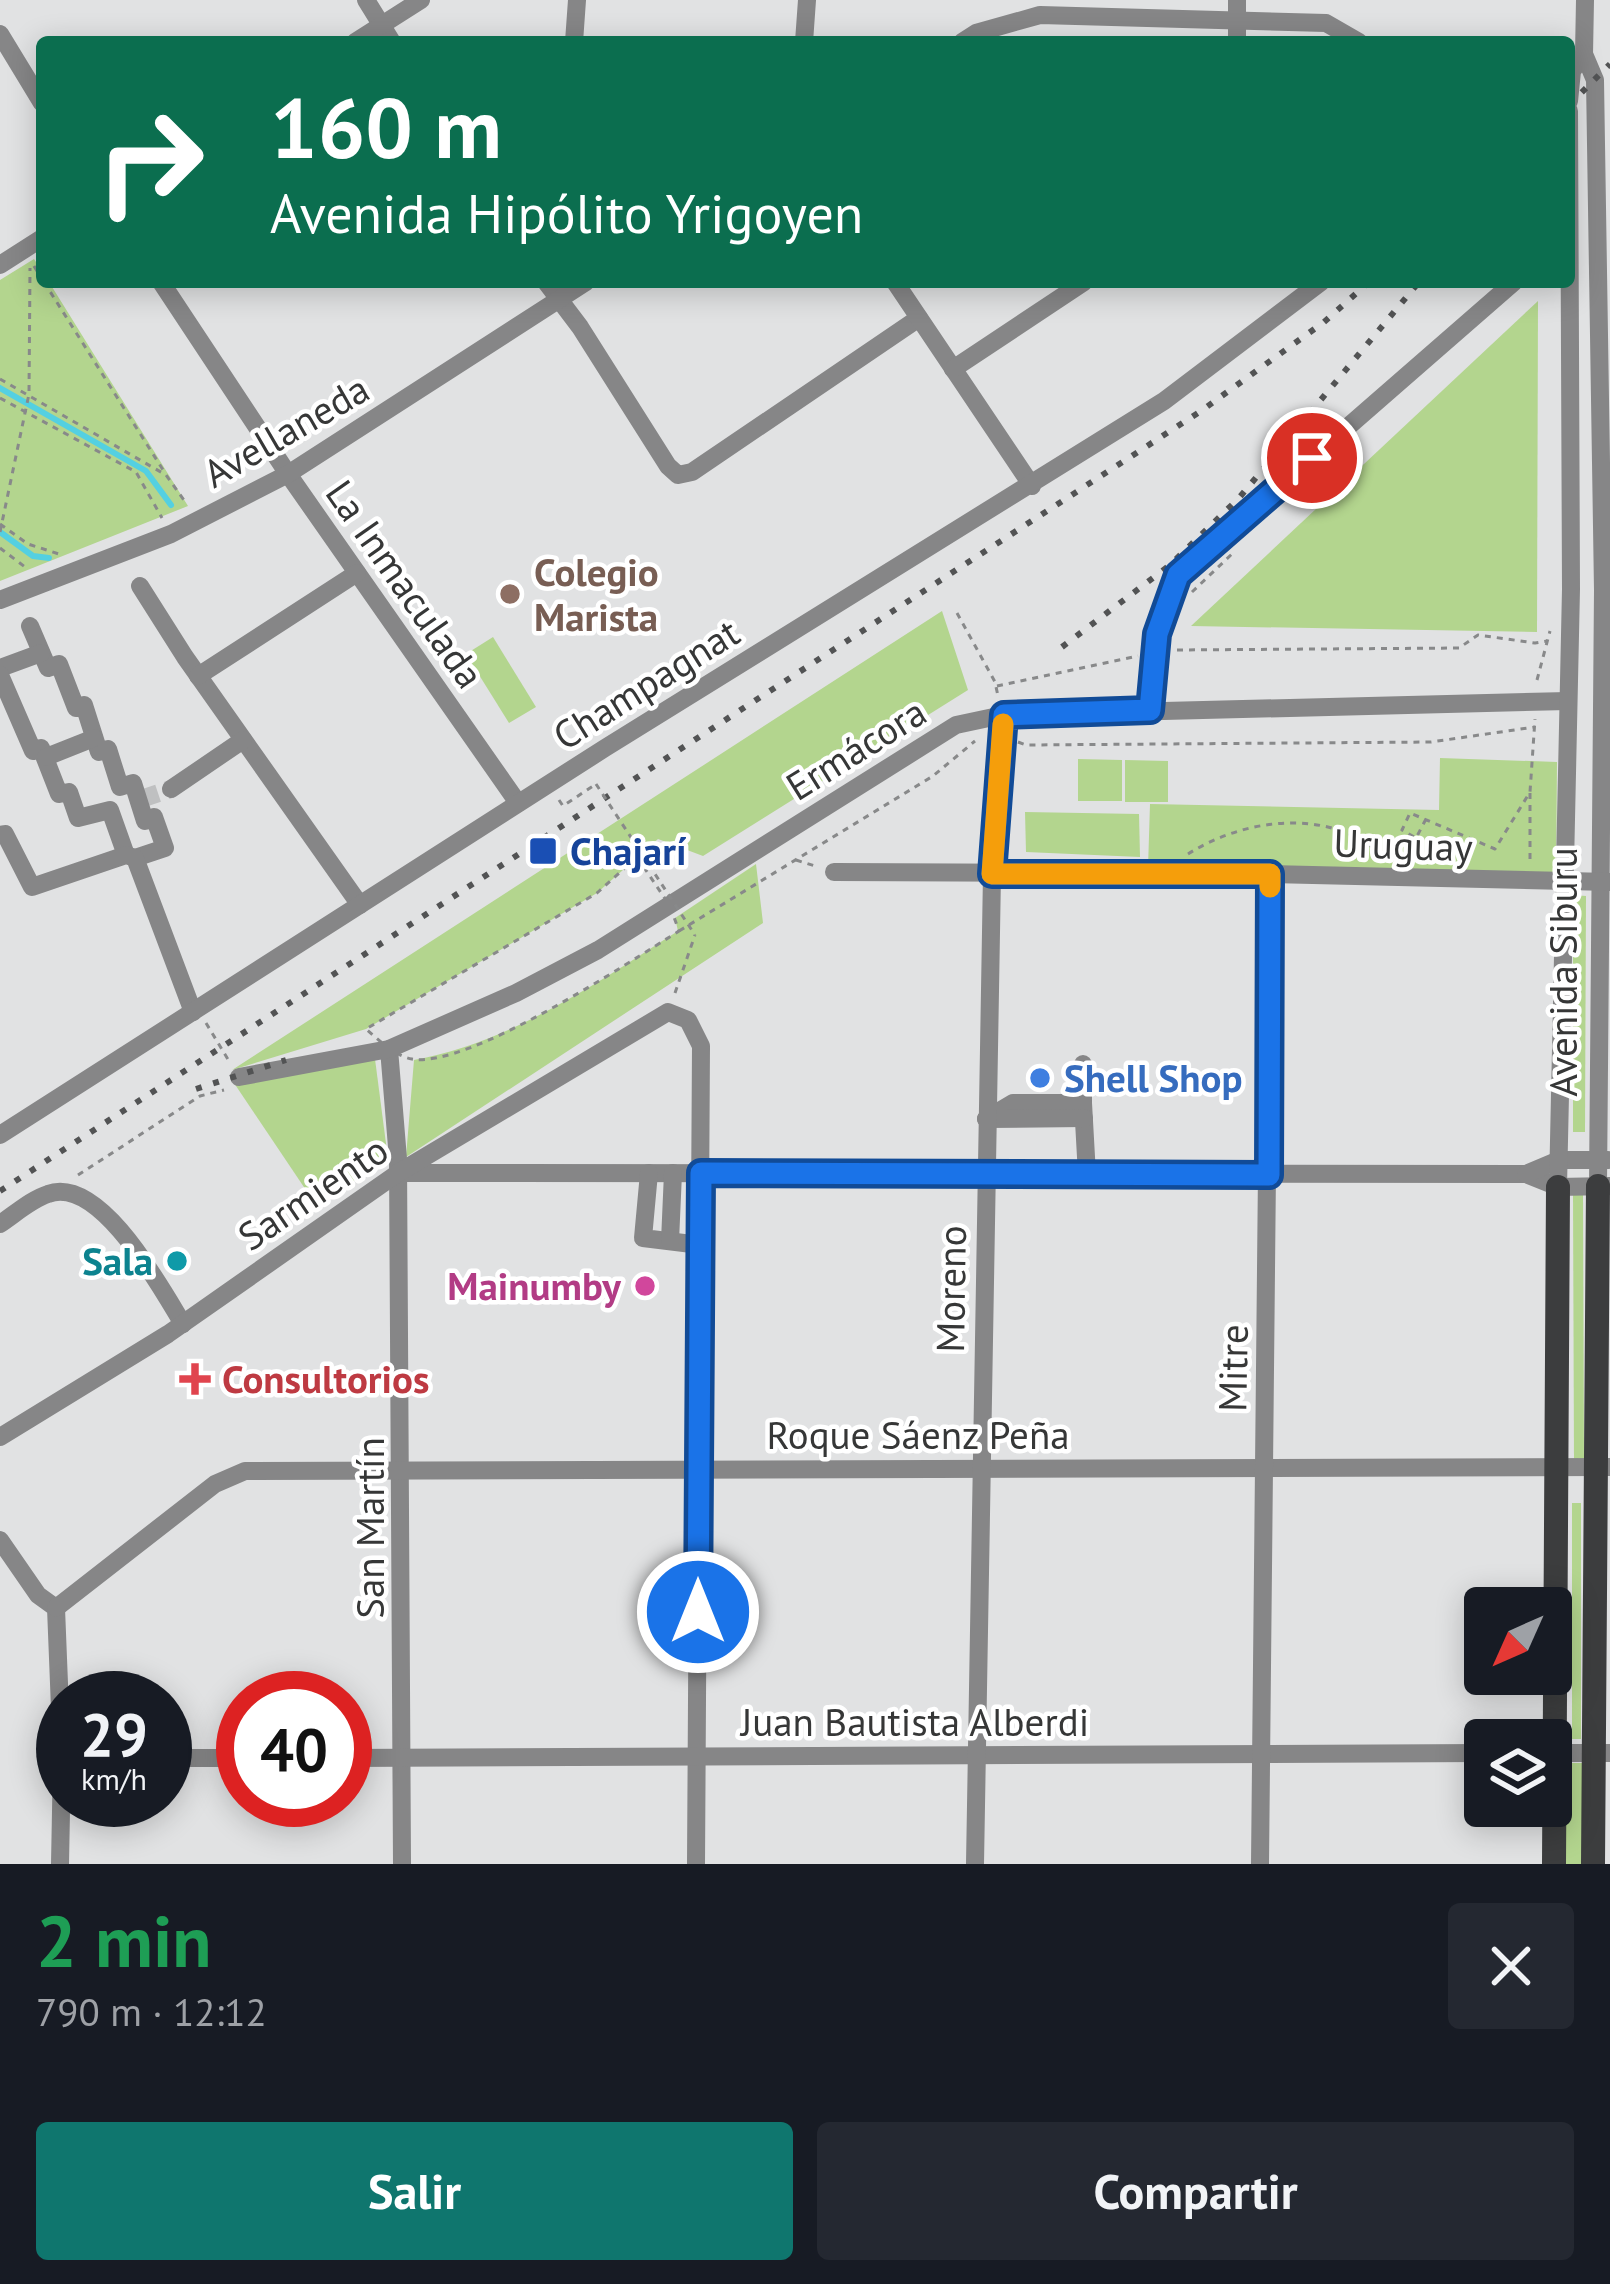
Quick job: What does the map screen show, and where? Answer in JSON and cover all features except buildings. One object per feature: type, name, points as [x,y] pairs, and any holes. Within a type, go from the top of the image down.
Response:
[{"type":"main road","name":"Avenida Siburu","points":[[1593,1864],[1602,1753],[1604,1173]]},
{"type":"main road","name":"Avenida Siburu","points":[[1554,1719],[1558,1187]]},
{"type":"main road","name":"Avenida Siburu","points":[[1554,1827],[1554,1864]]},
{"type":"street","points":[[366,0],[387,34],[421,0]]},
{"type":"street","points":[[574,36],[577,0]]},
{"type":"street","points":[[804,36],[806,0]]},
{"type":"street","points":[[1582,69],[1586,0]]},
{"type":"street","points":[[973,36],[1026,8],[1237,10],[1326,23],[1349,36]]},
{"type":"street","points":[[0,34],[36,93]]},
{"type":"street","name":"Avenida Siburu","points":[[1582,69],[1606,284],[1604,1173]]},
{"type":"street","points":[[0,265],[36,242]]},
{"type":"street","points":[[1575,286],[1606,284]]},
{"type":"street","name":"La Inmaculada","points":[[165,288],[288,474],[518,803]]},
{"type":"street","points":[[899,288],[1032,486]]},
{"type":"street","points":[[953,369],[1075,288]]},
{"type":"street","name":"Champagnat","points":[[0,1135],[518,803],[1164,401],[1313,288]]},
{"type":"street","points":[[1150,710],[1160,621],[1178,575],[1507,288]]},
{"type":"street","name":"Avenida Siburu","points":[[1558,1187],[1571,589],[1569,288]]},
{"type":"street","points":[[553,289],[678,475],[692,472],[919,318]]},
{"type":"street","name":"Avellaneda","points":[[17,608],[46,583],[171,534],[288,474],[553,289]]},
{"type":"street","points":[[126,552],[185,657],[360,905]]},
{"type":"street","points":[[198,676],[357,573]]},
{"type":"street","points":[[1571,589],[1607,590]]},
{"type":"street","points":[[0,835],[4,834],[32,886],[164,848],[154,818],[145,821],[133,783],[120,787],[108,749],[99,752],[84,705],[76,708],[59,664],[48,668],[17,608]]},
{"type":"street","points":[[41,652],[0,672],[33,751],[41,748],[59,794],[69,792],[78,818],[110,810],[195,1011]]},
{"type":"street","name":"Ermácora","points":[[239,1086],[389,1048],[516,994],[598,950],[956,725],[998,716],[1150,710],[1568,701]]},
{"type":"street","name":"Moreno","points":[[975,1864],[992,874],[1003,736],[998,716]]},
{"type":"street","points":[[46,757],[94,738]]},
{"type":"street","points":[[171,789],[243,740]]},
{"type":"street","points":[[114,820],[140,804]]},
{"type":"street","name":"Uruguay","points":[[834,872],[1270,874],[1605,882]]},
{"type":"street","name":"Mitre","points":[[1260,1864],[1270,874]]},
{"type":"street","points":[[668,1012],[688,1020],[701,1046],[696,1864]]},
{"type":"street","name":"Sarmiento","points":[[0,1437],[183,1324],[398,1173],[668,1012]]},
{"type":"street","name":"San Martín","points":[[389,1048],[398,1173],[403,1864]]},
{"type":"street","points":[[1084,1064],[1087,1175]]},
{"type":"street","points":[[986,1119],[1013,1103],[1083,1111]]},
{"type":"street","points":[[1526,1174],[1559,1160],[1604,1173]]},
{"type":"street","points":[[398,1173],[1526,1174],[1558,1187],[1604,1173]]},
{"type":"street","points":[[649,1173],[643,1238],[700,1245]]},
{"type":"street","points":[[670,1241],[673,1173]]},
{"type":"street","points":[[0,1224],[51,1192],[82,1195],[117,1226],[183,1324]]},
{"type":"street","name":"Roque Sáenz Peña","points":[[56,1608],[215,1484],[245,1472],[1603,1467]]},
{"type":"street","points":[[0,1540],[38,1595],[56,1608],[59,1671]]},
{"type":"street","name":"Juan Bautista Alberdi","points":[[372,1757],[1464,1754]]},
{"type":"street","points":[[60,1864],[61,1827]]},
{"type":"path","points":[[36,269],[30,259],[29,395],[1,528],[28,544],[57,553],[77,572]]},
{"type":"path","points":[[48,288],[198,520]]},
{"type":"path","points":[[0,379],[166,476]]},
{"type":"path","points":[[0,398],[136,472],[171,534]]},
{"type":"path","points":[[0,548],[46,583]]},
{"type":"path","points":[[957,614],[997,686],[998,716]]},
{"type":"path","points":[[997,686],[1155,652],[1459,648],[1478,635],[1535,643],[1549,640]]},
{"type":"path","points":[[1495,863],[1495,849],[1530,792],[1538,673]]},
{"type":"path","points":[[679,931],[933,776],[982,736],[1003,736],[1026,745],[1430,742],[1535,727]]},
{"type":"path","points":[[559,800],[562,806],[596,784],[695,935],[668,1012]]},
{"type":"path","points":[[1426,819],[1495,849]]},
{"type":"path","points":[[1163,874],[1208,841],[1254,824],[1278,822],[1352,836],[1379,852],[1404,878]]},
{"type":"path","points":[[796,860],[834,872]]},
{"type":"path","points":[[51,1192],[200,1096],[239,1086],[195,1011]]},
{"type":"path","points":[[314,1191],[323,1204]]},
{"type":"green space","points":[[34,259],[36,288],[53,288],[188,506],[0,581],[0,280]]},
{"type":"green space","points":[[1538,301],[1537,632],[1191,626]]},
{"type":"green space","points":[[942,611],[968,690],[703,856],[658,839],[597,893],[366,1029],[232,1070]]},
{"type":"green space","points":[[493,637],[536,707],[509,723],[466,654]]},
{"type":"green space","points":[[1440,758],[1557,762],[1556,875],[1148,868],[1150,804],[1439,810]]},
{"type":"green space","points":[[1078,759],[1122,760],[1122,801],[1078,801]]},
{"type":"green space","points":[[1125,760],[1168,761],[1168,802],[1125,802]]},
{"type":"green space","points":[[1025,812],[1139,814],[1140,857],[1026,852]]},
{"type":"green space","points":[[756,864],[763,923],[406,1157],[414,1060],[485,1040],[584,990],[678,931],[675,918]]},
{"type":"green space","points":[[1573,895],[1586,896],[1585,1132],[1573,1132]]},
{"type":"green space","points":[[375,1059],[388,1159],[316,1205],[234,1083]]},
{"type":"green space","points":[[1573,1194],[1583,1194],[1584,1462],[1574,1462]]},
{"type":"green space","points":[[1572,1503],[1581,1503],[1581,1739],[1572,1739]]},
{"type":"green space","points":[[1572,1763],[1584,1763],[1583,1864],[1563,1864],[1563,1827],[1572,1827]]},
{"type":"waterway","points":[[0,388],[146,471],[171,505]]},
{"type":"waterway","points":[[0,532],[33,556],[49,558]]},
{"type":"tunnel","points":[[141,799],[171,789]]},
{"type":"railway","points":[[1575,99],[1610,64]]},
{"type":"railway","points":[[0,1191],[1201,411],[1324,322],[1362,288]]},
{"type":"railway","points":[[1062,647],[1170,565],[1239,498],[1414,288]]},
{"type":"railway","points":[[196,1089],[286,1060]]},
{"type":"slow traffic","points":[[1003,724],[992,874],[1270,874],[1270,887]]},
{"type":"place","name":"Colegio Marista","points":[[510,594]]},
{"type":"place","name":"Chajarí","points":[[543,851]]},
{"type":"place","name":"Shell Shop","points":[[1040,1078]]},
{"type":"place","name":"Sala","points":[[177,1261]]},
{"type":"place","name":"Mainumby","points":[[645,1286]]},
{"type":"place","name":"Consultorios","points":[[195,1379]]},
{"type":"route","points":[[698,1612],[701,1173],[1269,1175],[1270,874],[992,874],[1004,715],[1150,710],[1157,634],[1178,575],[1312,458]]}]
